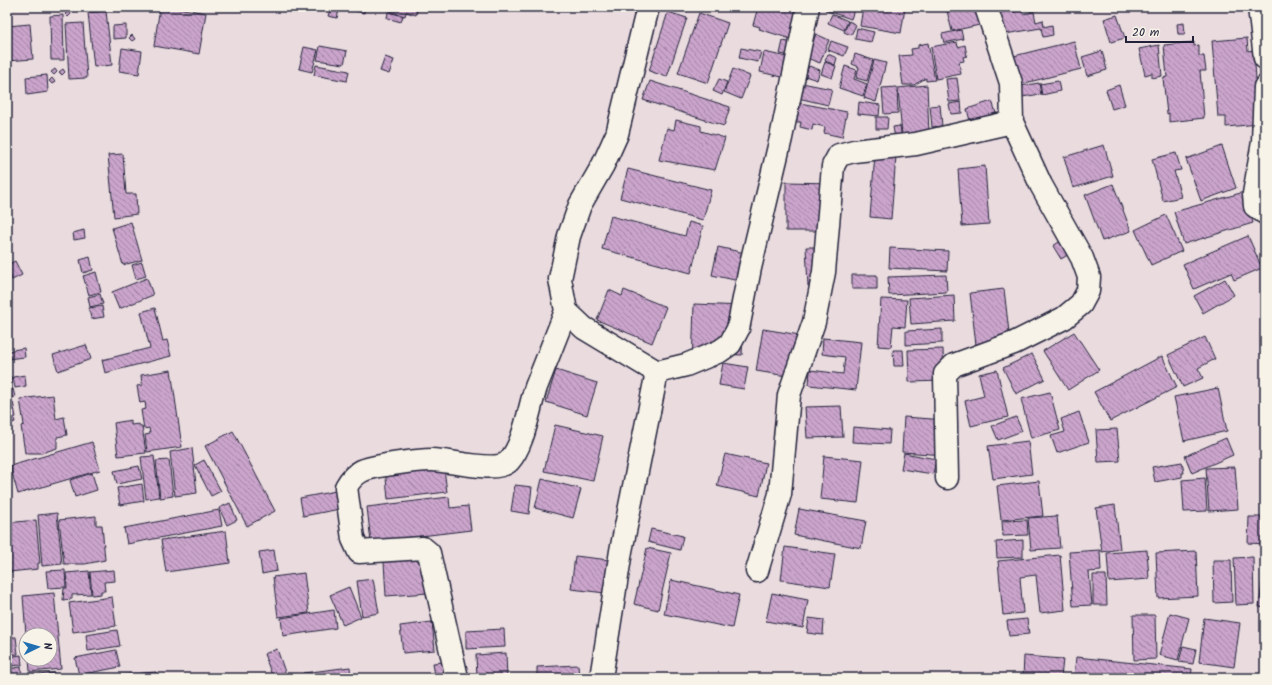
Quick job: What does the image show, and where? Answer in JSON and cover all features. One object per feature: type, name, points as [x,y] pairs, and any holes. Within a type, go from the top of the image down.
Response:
[{"type":"street","points":[[456,678],[429,553],[423,548],[359,552],[353,539],[346,487],[349,481],[362,469],[416,460],[434,460],[491,467],[503,466],[508,462],[520,440],[536,388],[566,311],[560,280],[569,236],[580,205],[603,166],[616,134],[648,7]]},
{"type":"street","points":[[566,311],[584,328],[657,372],[686,365],[730,344],[738,329],[750,268],[781,138],[808,7]]},
{"type":"street","points":[[947,478],[946,374],[954,365],[1014,343],[1064,318],[1081,304],[1088,291],[1088,277],[1082,258],[1041,185],[1012,122],[1011,83],[986,7]]},
{"type":"street","points":[[1259,7],[1265,58]]},
{"type":"street","points":[[1265,87],[1263,142],[1254,194],[1255,206],[1262,213],[1265,213]]},
{"type":"street","points":[[757,571],[780,494],[790,395],[814,322],[824,272],[834,166],[839,155],[854,151],[916,144],[1012,122]]},
{"type":"street","points":[[601,678],[621,551],[657,372]]},
{"type":"building","points":[[160,7],[172,7],[206,13],[199,54],[154,46]]},
{"type":"building","points":[[331,7],[340,7],[337,18],[328,16]]},
{"type":"building","points":[[347,7],[365,7],[364,13],[347,9]]},
{"type":"building","points":[[390,7],[418,7],[416,15],[406,12],[405,16],[391,12],[392,8]]},
{"type":"building","points":[[758,7],[795,7],[795,9],[802,11],[794,40],[759,29],[760,27],[753,25]]},
{"type":"building","points":[[826,7],[855,7],[851,19],[825,10]]},
{"type":"building","points":[[863,7],[905,8],[901,33],[860,26]]},
{"type":"building","points":[[946,7],[980,7],[984,24],[952,31]]},
{"type":"building","points":[[997,7],[1013,7],[1014,12],[1022,10],[1023,14],[1034,12],[1036,22],[1043,20],[1044,27],[1052,25],[1053,35],[1043,37],[1041,28],[1005,34]]},
{"type":"building","points":[[1030,7],[1049,7],[1049,8],[1030,11]]},
{"type":"building","points":[[69,11],[71,14],[68,17],[65,14]]},
{"type":"building","points":[[106,11],[112,65],[94,67],[88,13]]},
{"type":"building","points":[[388,12],[403,16],[401,22],[387,18]]},
{"type":"building","points":[[668,12],[687,18],[667,77],[649,71]]},
{"type":"building","points":[[699,13],[728,23],[708,83],[678,73]]},
{"type":"building","points":[[832,14],[848,21],[844,30],[828,23]]},
{"type":"building","points":[[63,15],[64,60],[51,60],[50,16]]},
{"type":"building","points":[[1117,15],[1125,38],[1111,42],[1104,19]]},
{"type":"building","points":[[849,21],[856,25],[851,35],[844,32]]},
{"type":"building","points":[[83,23],[87,78],[69,79],[66,24]]},
{"type":"building","points":[[1184,23],[1185,34],[1178,34],[1177,24]]},
{"type":"building","points":[[30,24],[33,59],[7,61],[7,26]]},
{"type":"building","points":[[126,25],[126,38],[113,39],[113,26]]},
{"type":"building","points":[[857,28],[874,32],[871,42],[855,39]]},
{"type":"building","points":[[961,30],[963,39],[944,43],[942,34]]},
{"type":"building","points":[[816,34],[829,40],[820,63],[807,58]]},
{"type":"building","points":[[132,35],[135,39],[132,41],[129,38]]},
{"type":"building","points":[[1247,38],[1248,51],[1254,50],[1259,124],[1226,127],[1226,117],[1218,117],[1212,41]]},
{"type":"building","points":[[783,41],[794,43],[791,56],[780,54]]},
{"type":"building","points":[[831,41],[848,47],[844,56],[828,50]]},
{"type":"building","points":[[1074,41],[1081,69],[1021,84],[1014,56]]},
{"type":"building","points":[[957,42],[958,47],[965,45],[967,56],[963,57],[964,61],[959,62],[961,74],[936,79],[931,47]]},
{"type":"building","points":[[1194,42],[1194,46],[1199,45],[1199,56],[1204,56],[1206,71],[1200,71],[1204,118],[1169,122],[1169,113],[1167,114],[1163,78],[1167,77],[1164,45]]},
{"type":"building","points":[[928,43],[935,80],[926,81],[926,78],[914,85],[903,85],[899,56],[912,55],[911,49],[918,48],[918,45]]},
{"type":"building","points":[[1159,45],[1162,76],[1152,78],[1152,73],[1145,75],[1139,49]]},
{"type":"building","points":[[320,46],[347,51],[344,64],[317,60]]},
{"type":"building","points":[[304,47],[318,50],[312,72],[299,69]]},
{"type":"building","points":[[122,48],[142,51],[139,74],[119,71]]},
{"type":"building","points":[[741,48],[761,52],[758,62],[739,58]]},
{"type":"building","points":[[1102,51],[1107,70],[1087,76],[1082,57]]},
{"type":"building","points":[[764,52],[787,57],[782,77],[760,72]]},
{"type":"building","points":[[828,54],[837,58],[835,65],[825,61]]},
{"type":"building","points":[[855,54],[873,60],[867,81],[856,78],[859,67],[852,64]]},
{"type":"building","points":[[385,57],[394,60],[389,74],[380,71]]},
{"type":"building","points":[[874,60],[886,63],[876,102],[864,98]]},
{"type":"building","points":[[825,62],[836,66],[832,78],[821,74]]},
{"type":"building","points":[[316,65],[349,71],[347,81],[314,75]]},
{"type":"building","points":[[809,66],[820,70],[817,80],[805,76]]},
{"type":"building","points":[[845,66],[857,70],[854,79],[867,84],[863,96],[839,88]]},
{"type":"building","points":[[55,69],[57,72],[54,75],[51,72]]},
{"type":"building","points":[[63,69],[65,72],[62,75],[59,72]]},
{"type":"building","points":[[733,69],[750,76],[741,99],[724,92]]},
{"type":"building","points":[[47,75],[48,92],[27,95],[26,77]]},
{"type":"building","points":[[52,78],[55,82],[52,84],[49,81]]},
{"type":"building","points":[[957,78],[960,101],[949,102],[946,79]]},
{"type":"building","points":[[719,79],[727,82],[722,95],[713,91]]},
{"type":"building","points":[[650,81],[730,107],[724,126],[643,100]]},
{"type":"building","points":[[1058,81],[1060,91],[1042,95],[1040,84]]},
{"type":"building","points":[[802,83],[832,89],[828,105],[798,98]]},
{"type":"building","points":[[1039,83],[1041,94],[1022,97],[1020,86]]},
{"type":"building","points":[[927,85],[929,134],[902,136],[898,88]]},
{"type":"building","points":[[1119,85],[1125,105],[1112,109],[1106,90]]},
{"type":"building","points":[[897,87],[898,113],[884,114],[882,88]]},
{"type":"building","points":[[992,101],[996,113],[970,121],[967,109]]},
{"type":"building","points":[[859,102],[880,105],[879,116],[858,114]]},
{"type":"building","points":[[961,102],[962,113],[951,114],[949,104]]},
{"type":"building","points":[[800,103],[847,112],[842,137],[824,133],[825,127],[813,124],[812,130],[800,127],[801,122],[796,122]]},
{"type":"building","points":[[940,105],[942,126],[932,127],[930,106]]},
{"type":"building","points":[[876,117],[888,117],[887,129],[876,129]]},
{"type":"building","points":[[676,120],[701,126],[701,131],[725,138],[715,170],[659,160],[667,128],[674,130]]},
{"type":"building","points":[[900,126],[902,138],[895,138],[893,127]]},
{"type":"building","points":[[1104,145],[1113,176],[1073,188],[1064,157]]},
{"type":"building","points":[[1222,146],[1236,188],[1201,201],[1186,159]]},
{"type":"building","points":[[1176,153],[1181,170],[1174,171],[1181,197],[1163,201],[1152,159]]},
{"type":"building","points":[[123,154],[126,194],[136,194],[137,214],[114,217],[108,155]]},
{"type":"building","points":[[875,154],[896,156],[891,219],[870,217]]},
{"type":"building","points":[[985,166],[989,224],[962,226],[958,169]]},
{"type":"building","points":[[628,169],[711,190],[703,220],[620,198]]},
{"type":"building","points":[[786,182],[833,183],[819,231],[786,231]]},
{"type":"building","points":[[1113,184],[1131,231],[1102,241],[1085,195]]},
{"type":"building","points":[[1244,192],[1253,223],[1184,244],[1174,212]]},
{"type":"building","points":[[1166,215],[1182,251],[1151,265],[1135,230]]},
{"type":"building","points":[[611,216],[685,236],[689,222],[703,226],[691,273],[602,249]]},
{"type":"building","points":[[131,222],[142,260],[123,265],[112,228]]},
{"type":"building","points":[[84,230],[85,238],[74,240],[73,233]]},
{"type":"building","points":[[1068,236],[1076,250],[1061,259],[1053,246]]},
{"type":"building","points":[[1248,236],[1262,268],[1234,280],[1231,273],[1194,289],[1183,264]]},
{"type":"building","points":[[718,247],[754,255],[748,283],[712,275]]},
{"type":"building","points":[[806,247],[824,247],[826,285],[808,286]]},
{"type":"building","points":[[890,248],[948,251],[947,271],[889,268]]},
{"type":"building","points":[[90,257],[93,270],[83,273],[80,260]]},
{"type":"building","points":[[15,261],[22,275],[12,280],[7,270],[7,265]]},
{"type":"building","points":[[142,262],[146,276],[136,279],[132,265]]},
{"type":"building","points":[[96,272],[101,292],[89,295],[83,276]]},
{"type":"building","points":[[852,275],[877,275],[877,289],[852,289]]},
{"type":"building","points":[[946,275],[947,292],[889,295],[888,277]]},
{"type":"building","points":[[147,278],[153,295],[119,309],[112,292]]},
{"type":"building","points":[[1225,279],[1234,295],[1203,313],[1194,296]]},
{"type":"building","points":[[1004,289],[1010,341],[976,345],[970,293]]},
{"type":"building","points":[[609,290],[622,296],[624,290],[666,307],[652,343],[597,320]]},
{"type":"building","points":[[100,294],[103,304],[90,307],[88,297]]},
{"type":"building","points":[[954,295],[955,321],[911,324],[909,298]]},
{"type":"building","points":[[881,299],[907,300],[905,327],[893,326],[891,347],[878,346]]},
{"type":"building","points":[[694,304],[744,306],[742,355],[716,354],[715,367],[692,366]]},
{"type":"building","points":[[102,306],[104,317],[91,319],[89,308]]},
{"type":"building","points":[[155,308],[163,341],[167,340],[171,356],[105,373],[102,360],[150,348],[141,312]]},
{"type":"building","points":[[763,329],[800,335],[793,377],[756,371]]},
{"type":"building","points":[[942,329],[942,343],[906,345],[906,331]]},
{"type":"building","points":[[1074,332],[1099,370],[1068,390],[1043,351]]},
{"type":"building","points":[[1205,337],[1215,359],[1198,368],[1203,378],[1183,387],[1168,355]]},
{"type":"building","points":[[823,338],[861,342],[856,390],[809,385],[810,370],[843,374],[845,357],[822,354]]},
{"type":"building","points":[[86,345],[91,359],[58,371],[53,355]]},
{"type":"building","points":[[24,348],[25,357],[7,359],[7,351]]},
{"type":"building","points":[[943,349],[944,381],[909,382],[908,350]]},
{"type":"building","points":[[893,350],[903,350],[904,366],[894,366]]},
{"type":"building","points":[[1032,354],[1045,379],[1016,394],[1003,368]]},
{"type":"building","points":[[1162,356],[1177,387],[1110,421],[1094,392]]},
{"type":"building","points":[[723,363],[748,367],[744,389],[719,385]]},
{"type":"building","points":[[171,370],[182,447],[147,452],[145,435],[150,434],[149,428],[144,429],[141,410],[146,409],[145,402],[140,403],[137,386],[142,385],[141,375]]},
{"type":"building","points":[[556,370],[597,383],[587,415],[546,402]]},
{"type":"building","points":[[997,370],[1008,417],[971,426],[965,401],[984,396],[979,374]]},
{"type":"building","points":[[25,375],[26,386],[15,388],[13,377]]},
{"type":"building","points":[[12,377],[12,384],[7,384],[7,378]]},
{"type":"building","points":[[1218,388],[1227,431],[1184,441],[1174,397]]},
{"type":"building","points":[[13,389],[15,397],[8,398],[7,391]]},
{"type":"building","points":[[1050,392],[1060,430],[1031,438],[1021,399]]},
{"type":"building","points":[[53,395],[56,419],[64,417],[67,435],[57,437],[57,448],[42,453],[25,453],[21,426],[24,425],[20,399]]},
{"type":"building","points":[[13,402],[16,417],[14,418],[15,422],[9,424],[11,431],[7,432],[7,403]]},
{"type":"building","points":[[841,406],[843,437],[807,438],[805,407]]},
{"type":"building","points":[[1079,412],[1089,442],[1057,453],[1051,436],[1065,432],[1061,419]]},
{"type":"building","points":[[904,417],[946,420],[944,455],[902,452]]},
{"type":"building","points":[[1016,417],[1022,431],[998,440],[992,426]]},
{"type":"building","points":[[131,420],[131,425],[139,424],[142,426],[146,453],[118,456],[114,423]]},
{"type":"building","points":[[555,425],[603,436],[593,481],[544,471]]},
{"type":"building","points":[[853,427],[890,430],[889,444],[852,442]]},
{"type":"building","points":[[1117,429],[1120,461],[1098,462],[1096,430]]},
{"type":"building","points":[[233,431],[275,511],[247,526],[205,446]]},
{"type":"building","points":[[1226,438],[1233,455],[1192,473],[1185,456]]},
{"type":"building","points":[[1028,441],[1032,474],[993,479],[988,446]]},
{"type":"building","points":[[92,442],[100,470],[18,494],[10,466]]},
{"type":"building","points":[[192,448],[197,493],[175,496],[170,452]]},
{"type":"building","points":[[904,453],[936,459],[933,474],[901,469]]},
{"type":"building","points":[[725,454],[766,463],[759,496],[717,486]]},
{"type":"building","points":[[154,456],[159,497],[146,499],[141,457]]},
{"type":"building","points":[[824,456],[863,460],[858,503],[820,499]]},
{"type":"building","points":[[169,460],[173,496],[160,498],[156,461]]},
{"type":"building","points":[[204,460],[221,491],[211,496],[195,465]]},
{"type":"building","points":[[443,461],[447,492],[388,499],[385,468]]},
{"type":"building","points":[[1182,462],[1184,473],[1182,473],[1182,477],[1155,482],[1152,467]]},
{"type":"building","points":[[139,466],[142,479],[117,484],[114,471]]},
{"type":"building","points":[[1235,467],[1238,509],[1209,511],[1206,468]]},
{"type":"building","points":[[92,473],[97,490],[75,497],[70,480]]},
{"type":"building","points":[[1205,478],[1207,511],[1184,512],[1182,480]]},
{"type":"building","points":[[542,479],[581,489],[573,518],[535,508]]},
{"type":"building","points":[[1039,481],[1043,516],[1001,520],[997,486]]},
{"type":"building","points":[[142,484],[144,501],[120,505],[117,488]]},
{"type":"building","points":[[515,485],[532,487],[529,514],[511,511]]},
{"type":"building","points":[[336,491],[340,509],[303,516],[300,498]]},
{"type":"building","points":[[449,497],[450,508],[468,506],[471,530],[371,542],[367,507]]},
{"type":"building","points":[[230,503],[237,520],[227,525],[219,508]]},
{"type":"building","points":[[1115,505],[1120,549],[1102,552],[1096,508]]},
{"type":"building","points":[[799,509],[866,521],[861,548],[794,535]]},
{"type":"building","points":[[219,510],[222,526],[127,544],[124,528]]},
{"type":"building","points":[[57,513],[62,564],[42,566],[38,515]]},
{"type":"building","points":[[96,516],[96,525],[102,525],[105,560],[85,564],[64,564],[59,520]]},
{"type":"building","points":[[1057,516],[1060,548],[1031,550],[1028,518]]},
{"type":"building","points":[[1249,517],[1265,517],[1265,544],[1248,543]]},
{"type":"building","points":[[36,520],[40,563],[38,563],[38,569],[9,572],[7,523]]},
{"type":"building","points":[[1027,520],[1028,535],[1003,536],[1002,521]]},
{"type":"building","points":[[651,529],[683,536],[680,550],[648,542]]},
{"type":"building","points":[[226,531],[230,563],[166,572],[161,540]]},
{"type":"building","points":[[1023,540],[1023,557],[997,558],[996,542]]},
{"type":"building","points":[[785,547],[835,554],[830,587],[781,580]]},
{"type":"building","points":[[647,548],[671,553],[658,610],[634,604]]},
{"type":"building","points":[[274,550],[277,571],[262,574],[259,552]]},
{"type":"building","points":[[1100,550],[1101,571],[1089,572],[1092,605],[1073,606],[1069,552]]},
{"type":"building","points":[[1147,550],[1149,579],[1109,582],[1107,553]]},
{"type":"building","points":[[1196,551],[1198,596],[1158,598],[1156,553]]},
{"type":"building","points":[[1060,555],[1065,610],[1040,613],[1036,575],[1020,577],[1023,613],[1003,615],[998,561]]},
{"type":"building","points":[[575,556],[618,561],[614,594],[571,589]]},
{"type":"building","points":[[1253,557],[1254,604],[1236,605],[1234,558]]},
{"type":"building","points":[[426,559],[428,593],[386,596],[384,562]]},
{"type":"building","points":[[1213,560],[1231,560],[1232,602],[1214,603]]},
{"type":"building","points":[[65,570],[66,587],[48,588],[46,571]]},
{"type":"building","points":[[114,570],[115,581],[104,582],[105,591],[101,591],[101,594],[92,595],[90,572]]},
{"type":"building","points":[[89,571],[91,594],[72,595],[72,599],[63,600],[64,588],[67,588],[66,573]]},
{"type":"building","points":[[304,573],[309,613],[278,617],[273,577]]},
{"type":"building","points":[[1093,575],[1106,575],[1107,605],[1093,605]]},
{"type":"building","points":[[373,579],[379,613],[362,616],[357,581]]},
{"type":"building","points":[[671,580],[739,595],[732,628],[664,614]]},
{"type":"building","points":[[1262,583],[1265,584],[1265,608],[1259,607]]},
{"type":"building","points":[[349,587],[361,617],[343,625],[330,595]]},
{"type":"building","points":[[54,593],[57,627],[25,627],[23,596]]},
{"type":"building","points":[[772,593],[808,600],[803,628],[766,621]]},
{"type":"building","points":[[112,597],[116,626],[73,632],[69,603]]},
{"type":"building","points":[[334,610],[336,628],[283,636],[281,618]]},
{"type":"building","points":[[1170,613],[1189,618],[1178,660],[1159,655]]},
{"type":"building","points":[[1133,615],[1155,615],[1156,659],[1134,660]]},
{"type":"building","points":[[809,618],[824,620],[823,635],[807,633]]},
{"type":"building","points":[[1204,618],[1240,623],[1234,667],[1199,662]]},
{"type":"building","points":[[1027,619],[1029,634],[1009,636],[1007,621]]},
{"type":"building","points":[[432,622],[435,650],[403,653],[400,626]]},
{"type":"building","points":[[504,629],[505,647],[466,649],[466,631]]},
{"type":"building","points":[[117,630],[120,646],[88,651],[86,635]]},
{"type":"building","points":[[58,636],[61,669],[30,672],[30,667],[58,667]]},
{"type":"building","points":[[7,637],[16,637],[18,654],[7,655]]},
{"type":"building","points":[[1183,646],[1196,649],[1193,664],[1179,662]]},
{"type":"building","points":[[277,649],[286,675],[273,678],[264,654]]},
{"type":"building","points":[[116,650],[120,667],[79,675],[75,658]]},
{"type":"building","points":[[506,653],[507,678],[477,678],[476,655]]},
{"type":"building","points":[[18,655],[18,665],[9,666],[8,657]]},
{"type":"building","points":[[1024,656],[1063,659],[1061,678],[1023,678]]},
{"type":"building","points":[[1076,657],[1192,669],[1191,678],[1074,678]]},
{"type":"building","points":[[452,661],[454,678],[419,678],[435,676],[433,663]]},
{"type":"building","points":[[578,665],[579,678],[537,678],[537,667]]},
{"type":"building","points":[[21,667],[22,678],[7,678],[7,669]]},
{"type":"building","points":[[350,667],[351,678],[304,678],[303,673]]},
{"type":"building","points":[[156,672],[157,678],[120,678],[120,675]]},
{"type":"building","points":[[54,673],[55,678],[34,678],[39,675]]}]
